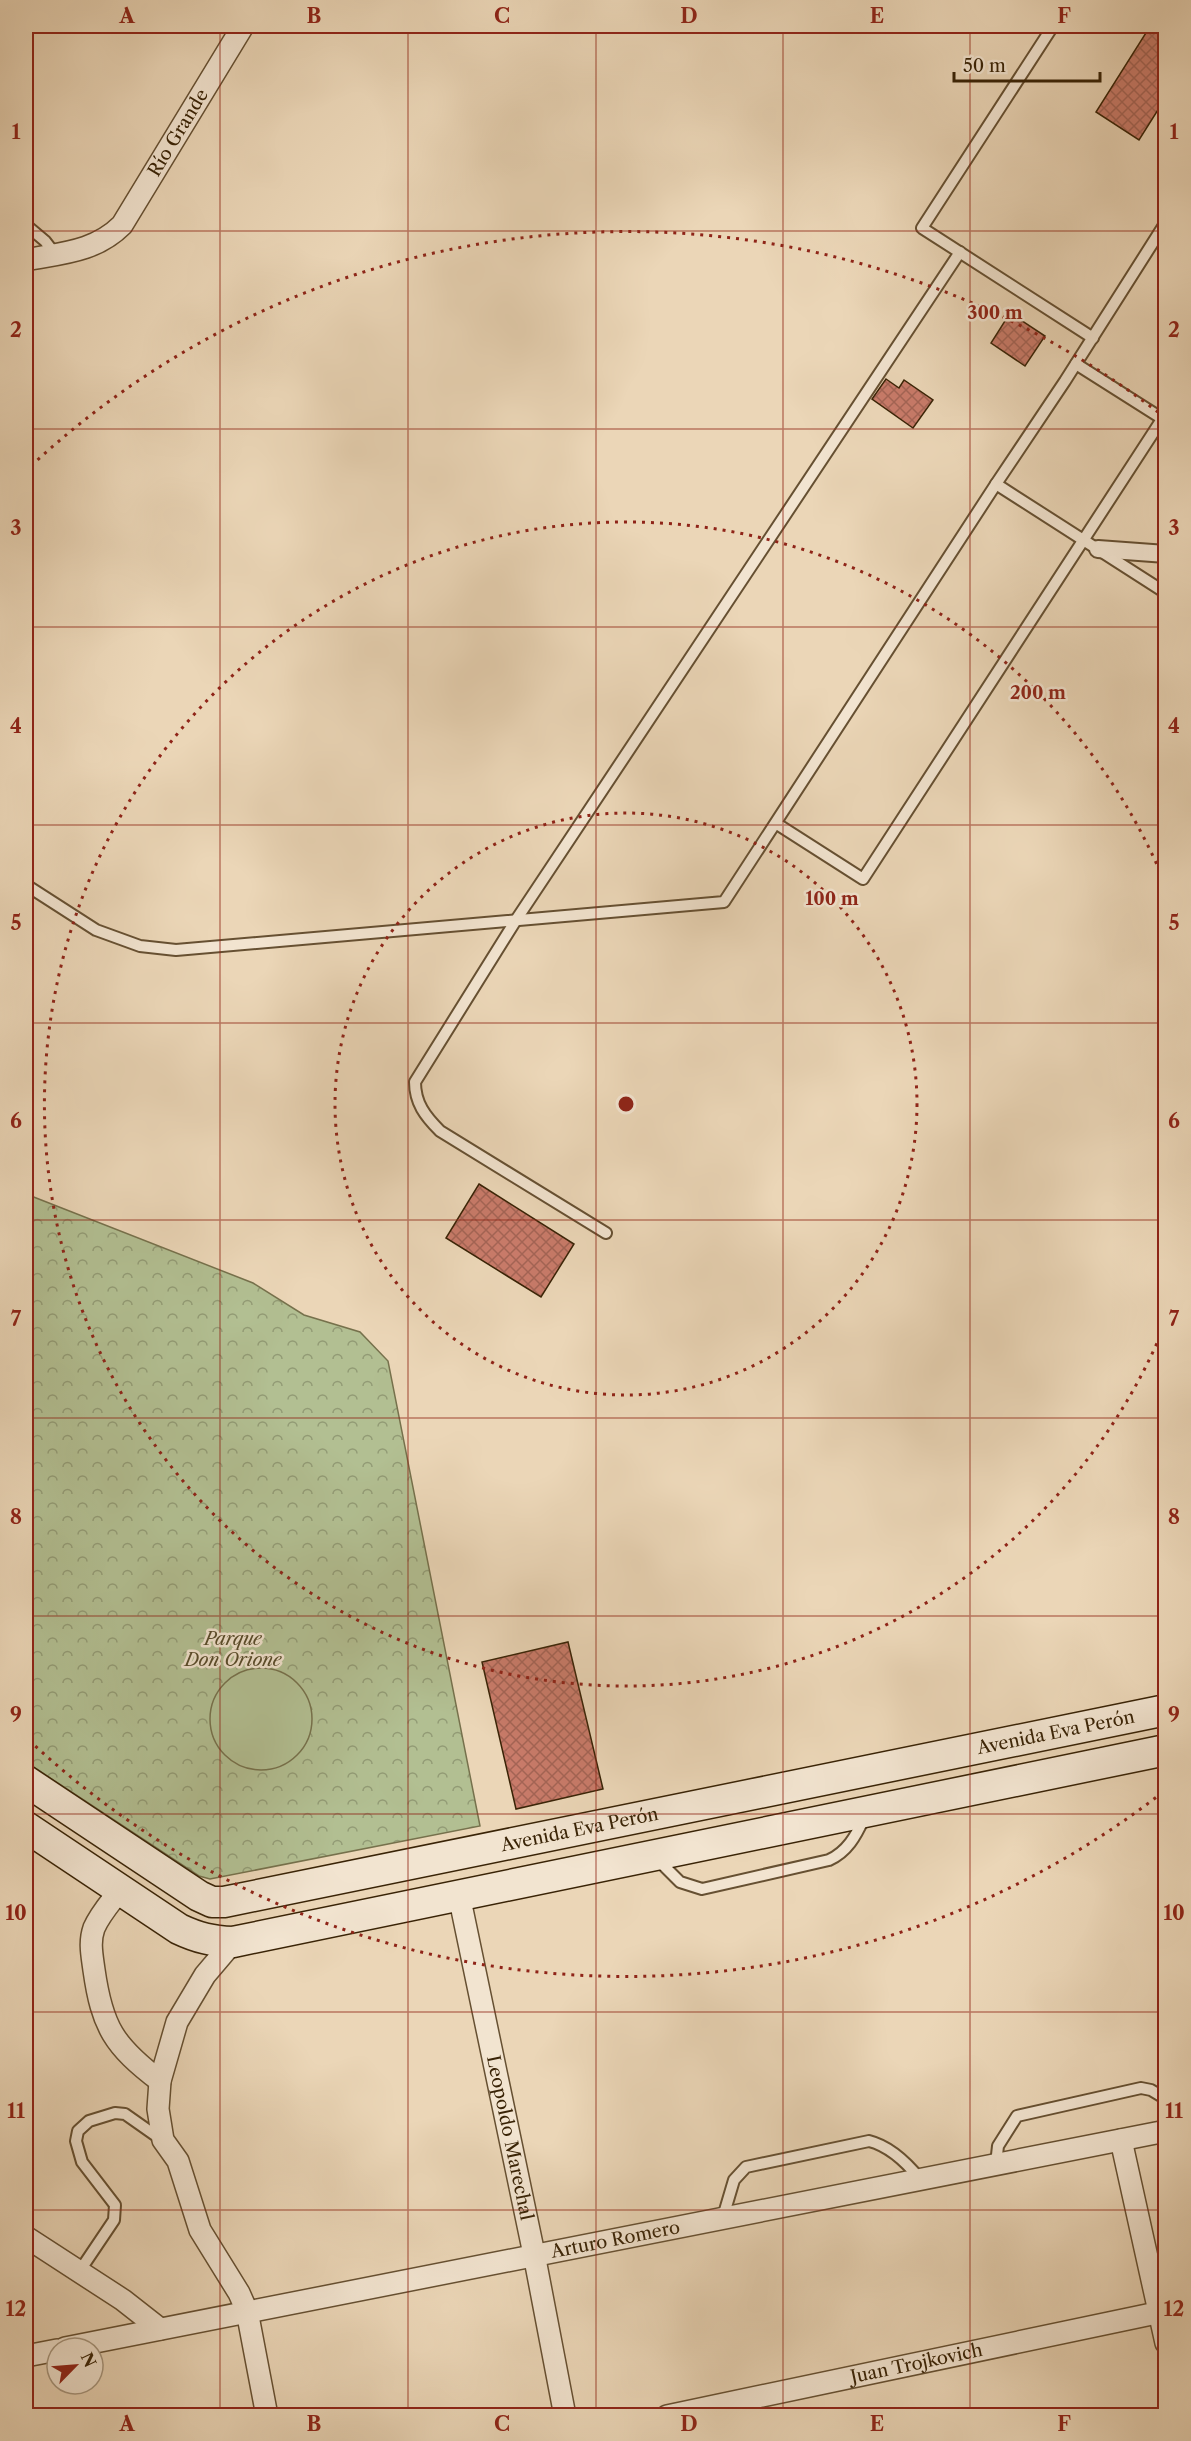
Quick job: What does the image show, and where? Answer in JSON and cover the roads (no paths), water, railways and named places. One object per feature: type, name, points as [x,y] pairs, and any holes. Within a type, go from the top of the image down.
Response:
[{"type":"main road","name":"Avenida Eva Perón","points":[[26,1781],[199,1896],[212,1902],[224,1902],[1166,1710]]},
{"type":"main road","points":[[1068,1730],[1078,1766]]},
{"type":"main road","name":"Avenida Eva Perón","points":[[26,1827],[179,1929],[211,1941],[233,1942],[1078,1766],[1166,1750]]},
{"type":"main road","points":[[647,1816],[654,1854]]},
{"type":"main road","points":[[308,1886],[317,1924]]},
{"type":"street","name":"Río Grande","points":[[55,254],[89,247],[109,238],[122,225],[243,26]]},
{"type":"street","points":[[26,260],[55,254]]},
{"type":"street","points":[[1091,545],[1166,554]]},
{"type":"street","points":[[120,1890],[99,1918],[90,1945],[103,2017],[115,2038],[134,2061],[160,2081]]},
{"type":"street","name":"Leopoldo Marechal","points":[[459,1895],[565,2415]]},
{"type":"street","points":[[233,1942],[205,1975],[177,2022],[160,2081],[158,2109],[163,2140],[178,2161],[200,2230],[247,2311],[267,2415]]},
{"type":"street","name":"Arturo Romero","points":[[105,2340],[1166,2131]]},
{"type":"street","points":[[1120,2140],[1162,2311],[1166,2343]]},
{"type":"street","points":[[26,2237],[123,2300],[160,2329]]},
{"type":"street","name":"Juan Trojkovich","points":[[667,2415],[1162,2311]]},
{"type":"street","points":[[26,2356],[45,2352]]},
{"type":"lane","points":[[1053,26],[922,228],[1093,338]]},
{"type":"lane","points":[[26,885],[96,930],[140,946],[176,950],[724,902],[1093,338],[1166,222]]},
{"type":"lane","points":[[26,225],[45,241],[55,254]]},
{"type":"lane","points":[[606,1233],[440,1131],[427,1118],[416,1094],[415,1082],[516,921],[960,252]]},
{"type":"lane","points":[[777,824],[863,879],[1091,545],[1164,418],[1076,364]]},
{"type":"lane","points":[[996,484],[1166,592]]},
{"type":"lane","points":[[654,1854],[680,1882],[702,1889],[838,1856],[847,1848],[867,1810]]},
{"type":"lane","points":[[996,2164],[998,2146],[1017,2116],[1141,2088],[1151,2090],[1166,2099]]},
{"type":"lane","points":[[79,2272],[114,2220],[116,2205],[82,2162],[76,2141],[78,2131],[89,2121],[114,2113],[125,2114],[163,2140]]},
{"type":"lane","points":[[723,2217],[734,2180],[746,2167],[869,2141],[882,2144],[911,2168],[920,2179]]},
{"type":"park label","name":"Parque Don Orione","points":[[233,1649]]}]
